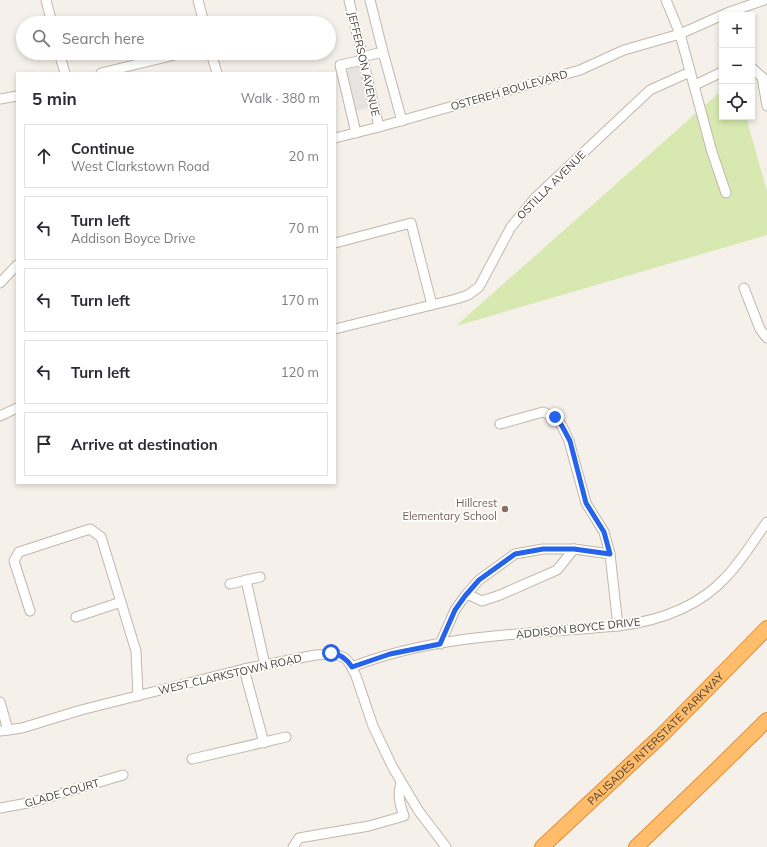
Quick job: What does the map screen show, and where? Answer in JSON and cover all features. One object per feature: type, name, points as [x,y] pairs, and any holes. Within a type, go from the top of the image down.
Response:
[{"type":"highway","name":"PALISADES INTERSTATE PARKWAY","points":[[542,847],[658,739],[767,628]]},
{"type":"highway","points":[[636,847],[711,776],[767,720]]},
{"type":"street","points":[[46,0],[50,16]]},
{"type":"street","points":[[198,0],[202,16]]},
{"type":"street","name":"JEFFERSON AVENUE","points":[[349,0],[379,127]]},
{"type":"street","points":[[370,0],[402,121]]},
{"type":"street","points":[[666,0],[680,34],[712,152],[726,193]]},
{"type":"street","name":"OSTEREH BOULEVARD","points":[[732,12],[764,0]]},
{"type":"street","name":"OSTEREH BOULEVARD","points":[[336,138],[402,121],[580,70],[624,50],[680,34],[719,17]]},
{"type":"street","points":[[356,133],[340,65],[384,52]]},
{"type":"street","points":[[61,60],[64,72]]},
{"type":"street","points":[[105,72],[154,60]]},
{"type":"street","points":[[214,60],[217,72]]},
{"type":"street","points":[[755,71],[765,80],[767,106]]},
{"type":"street","name":"OSTILLA AVENUE","points":[[336,330],[468,295],[479,287],[511,227],[536,197],[650,90],[690,72]]},
{"type":"street","points":[[695,85],[719,73]]},
{"type":"street","points":[[0,99],[16,96]]},
{"type":"street","points":[[336,243],[411,223],[432,305]]},
{"type":"street","points":[[0,283],[16,266]]},
{"type":"street","points":[[744,288],[760,329],[767,338]]},
{"type":"street","points":[[0,416],[16,408]]},
{"type":"street","points":[[500,424],[543,412],[555,417],[562,426],[570,441],[586,503],[604,532],[610,554],[618,626]]},
{"type":"street","name":"ADDISON BOYCE DRIVE","points":[[352,667],[390,654],[440,644],[502,636],[618,626],[642,622],[670,614],[709,592],[727,576],[767,522]]},
{"type":"street","points":[[30,611],[14,561],[19,552],[90,529],[101,537],[136,651],[138,696]]},
{"type":"street","points":[[440,644],[455,610],[467,594],[479,580],[515,554],[543,549],[574,549],[610,554]]},
{"type":"street","points":[[467,594],[482,601],[500,595],[556,570],[574,549]]},
{"type":"street","points":[[230,584],[260,577]]},
{"type":"street","points":[[246,580],[264,664]]},
{"type":"street","points":[[76,617],[121,602]]},
{"type":"street","name":"WEST CLARKSTOWN ROAD","points":[[4,730],[22,728],[81,710],[264,664],[331,653],[345,658],[352,667]]},
{"type":"street","points":[[352,667],[373,726],[386,755],[401,783],[425,820],[446,847]]},
{"type":"street","points":[[244,669],[264,743]]},
{"type":"street","points":[[0,702],[4,730]]},
{"type":"street","points":[[192,759],[286,737]]},
{"type":"street","name":"GLADE COURT","points":[[0,808],[33,802],[123,775]]},
{"type":"street","points":[[293,847],[299,838],[369,826],[404,816],[399,800],[401,783]]},
{"type":"green space","points":[[719,93],[719,120],[747,120],[767,191],[767,235],[456,326]]},
{"type":"shaded area","points":[[359,66],[369,108],[346,114],[336,71]]},
{"type":"place","name":"Hillcrest Elementary School","points":[[505,509]]},
{"type":"route","points":[[331,653],[345,658],[352,667],[390,654],[440,644],[455,610],[465,596],[479,580],[515,554],[543,549],[574,549],[610,554],[604,532],[586,503],[583,495],[570,441],[555,417]]}]
